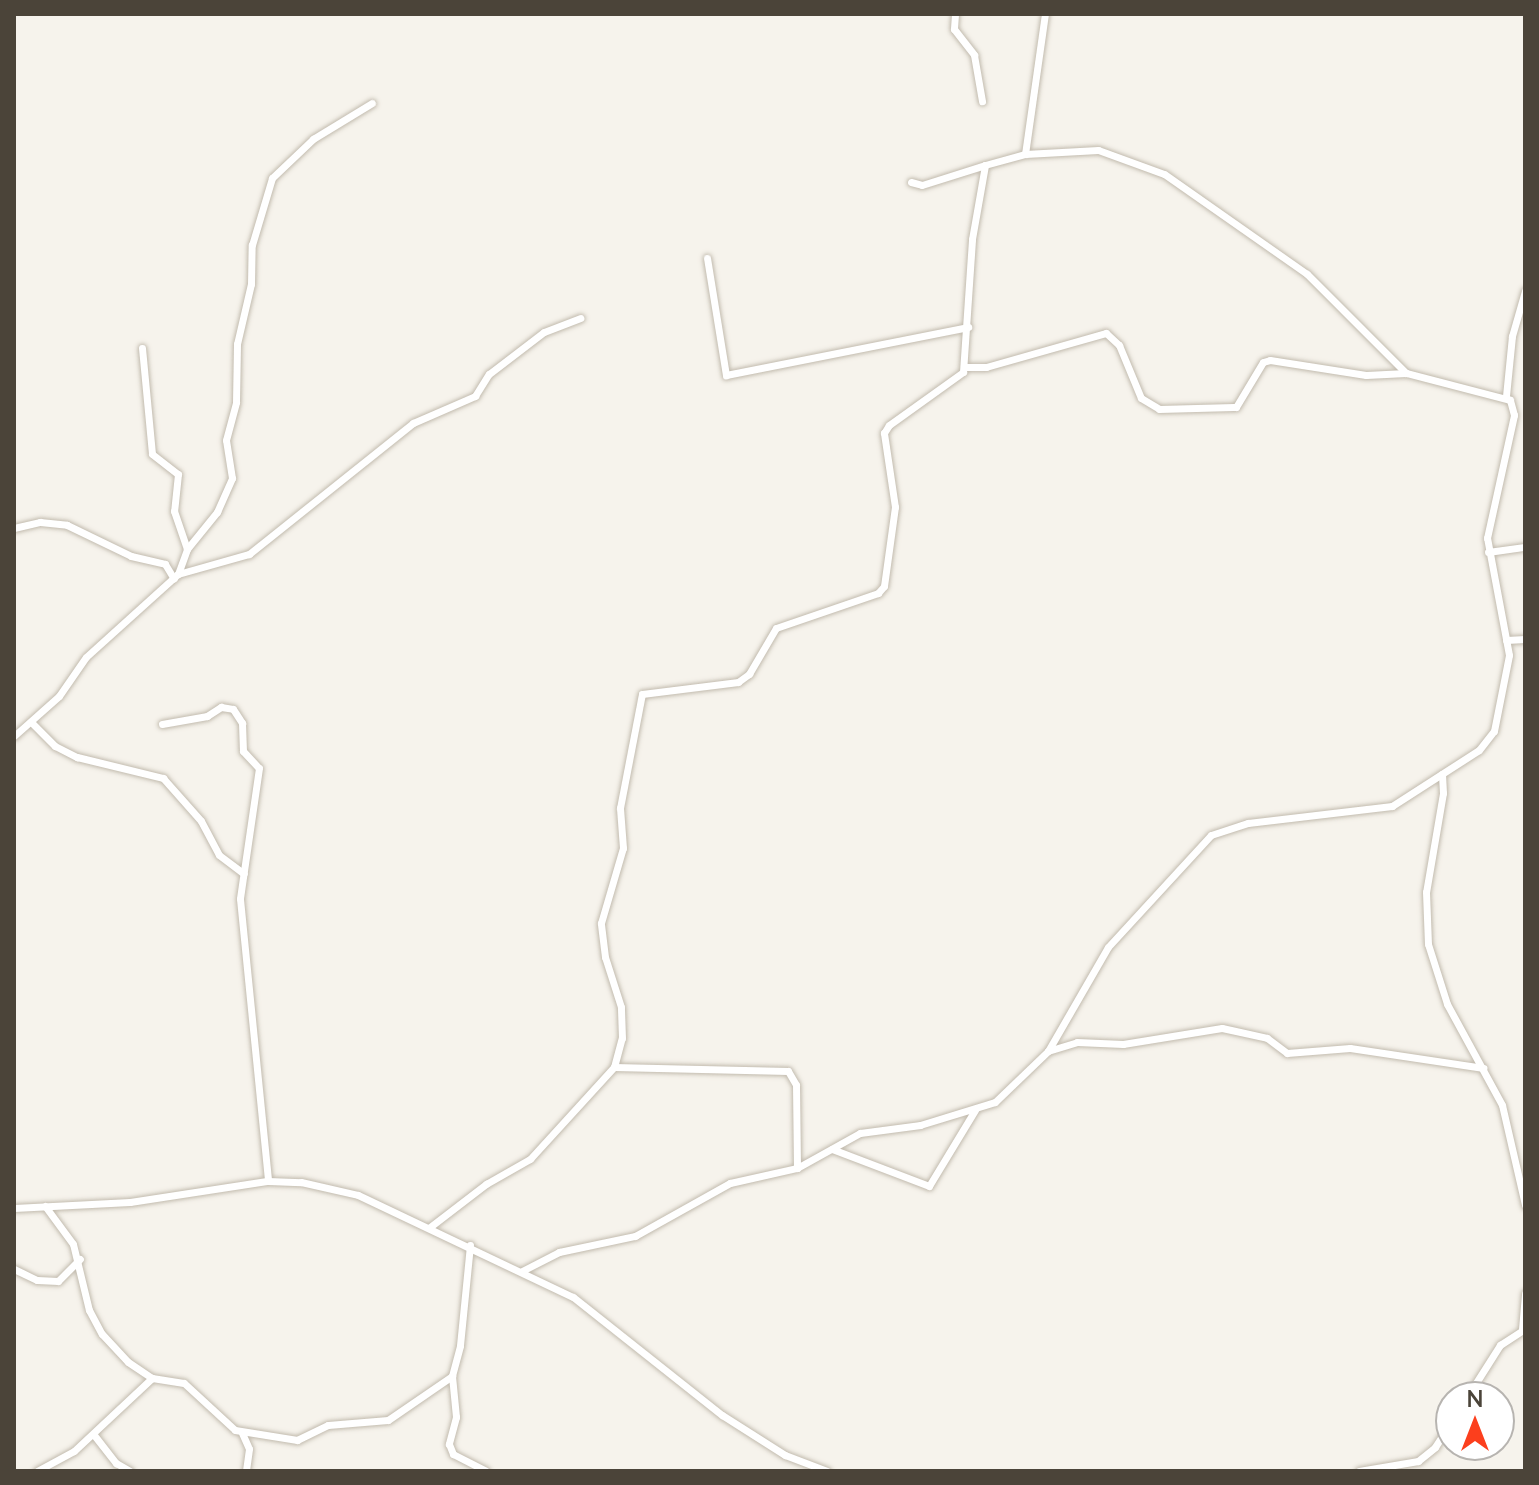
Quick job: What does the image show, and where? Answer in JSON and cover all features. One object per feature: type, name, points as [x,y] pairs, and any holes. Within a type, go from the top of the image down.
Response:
[{"type":"street","points":[[955,14],[954,29],[974,55],[982,101]]},
{"type":"street","points":[[1025,154],[1045,14]]},
{"type":"street","points":[[176,577],[187,549],[217,512],[232,478],[226,440],[236,402],[237,344],[251,284],[252,245],[272,178],[313,139],[372,103]]},
{"type":"street","points":[[911,182],[922,185],[1025,154],[1098,150],[1164,174],[1307,274],[1406,373]]},
{"type":"street","points":[[430,1227],[486,1184],[530,1159],[614,1067],[622,1038],[621,1007],[605,957],[601,923],[623,848],[620,808],[642,694],[738,682],[749,674],[776,628],[878,593],[888,577],[895,507],[884,433],[889,425],[961,376],[965,367],[972,239],[985,165]]},
{"type":"street","points":[[707,258],[726,375],[968,327]]},
{"type":"street","points":[[522,1271],[559,1252],[635,1236],[730,1183],[797,1168],[860,1133],[920,1125],[976,1109],[1009,1093],[1048,1051],[1108,947],[1211,835],[1248,823],[1382,810],[1479,750],[1494,731],[1507,685],[1506,640],[1488,552],[1489,524],[1514,415],[1506,396],[1512,336],[1525,291]]},
{"type":"street","points":[[14,736],[33,724],[86,657],[176,577],[249,554],[413,423],[475,396],[489,374],[544,332],[580,318]]},
{"type":"street","points":[[965,367],[986,367],[1106,333],[1119,345],[1141,398],[1159,409],[1236,407],[1263,362],[1270,360],[1366,375],[1406,373],[1506,396]]},
{"type":"street","points":[[142,348],[152,454],[178,474],[174,511],[187,549]]},
{"type":"street","points":[[14,528],[40,522],[67,525],[131,556],[165,564],[176,577]]},
{"type":"street","points":[[1488,552],[1525,547]]},
{"type":"street","points":[[1506,640],[1525,639]]},
{"type":"street","points":[[162,724],[225,707],[240,717],[243,751],[259,768],[258,802],[244,874],[242,935],[268,1181]]},
{"type":"street","points":[[33,724],[55,746],[77,757],[163,778],[201,821],[219,855],[244,874]]},
{"type":"street","points":[[1442,774],[1426,892],[1428,944],[1447,1004],[1484,1068],[1508,1125],[1525,1205]]},
{"type":"street","points":[[1048,1051],[1077,1042],[1123,1044],[1222,1028],[1267,1038],[1287,1053],[1350,1048],[1484,1068]]},
{"type":"street","points":[[614,1067],[788,1071],[796,1085],[797,1168]]},
{"type":"street","points":[[832,1149],[929,1186],[976,1109]]},
{"type":"street","points":[[14,1208],[130,1202],[268,1181],[338,1189],[470,1245],[573,1297],[722,1415],[807,1468],[827,1471]]},
{"type":"street","points":[[45,1206],[80,1259],[89,1310],[102,1334],[128,1362],[152,1378],[184,1383],[242,1433],[249,1449],[246,1471]]},
{"type":"street","points":[[470,1245],[460,1346],[452,1376],[456,1408],[450,1450],[486,1471]]},
{"type":"street","points":[[14,1269],[37,1280],[58,1281],[80,1259]]},
{"type":"street","points":[[1477,1381],[1500,1345],[1524,1329],[1525,1293]]},
{"type":"street","points":[[242,1433],[297,1440],[328,1425],[377,1425],[426,1398],[452,1376]]},
{"type":"street","points":[[37,1471],[94,1435],[152,1378]]},
{"type":"street","points":[[94,1435],[116,1463],[130,1471]]},
{"type":"street","points":[[1359,1471],[1418,1461],[1435,1447]]}]
